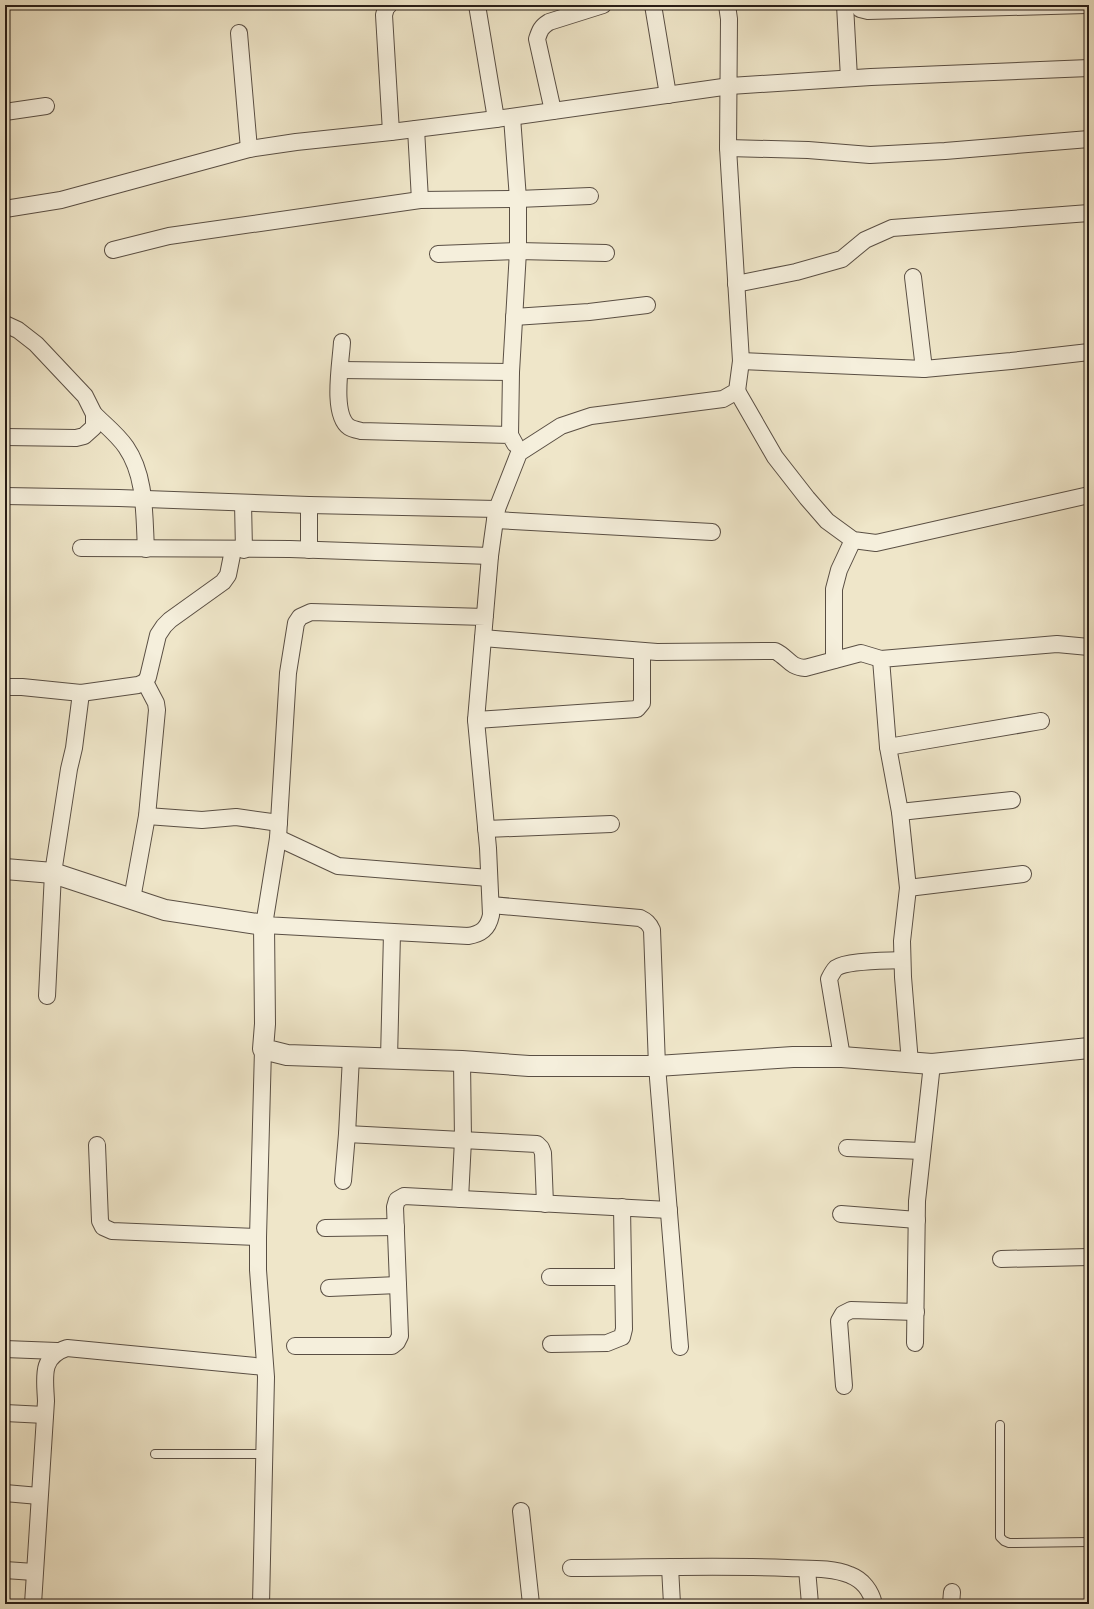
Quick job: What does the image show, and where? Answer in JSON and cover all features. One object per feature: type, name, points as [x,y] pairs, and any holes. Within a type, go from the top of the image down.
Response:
[{"type":"street","points":[[388,5],[384,15],[391,132]]},
{"type":"street","points":[[476,5],[504,118],[518,199],[518,251],[511,372],[510,435],[519,453]]},
{"type":"street","points":[[553,111],[537,39],[540,30],[542,26],[549,22],[603,5]]},
{"type":"street","points":[[653,5],[668,95]]},
{"type":"street","points":[[727,5],[729,19],[730,86],[728,148],[741,361],[737,390],[775,457],[827,521],[853,540],[876,543],[1089,495]]},
{"type":"street","points":[[845,5],[849,78]]},
{"type":"street","points":[[858,5],[860,9],[868,11],[1086,5]]},
{"type":"street","points":[[239,33],[249,149]]},
{"type":"street","points":[[5,209],[61,200],[249,149],[296,142],[504,118],[730,86],[849,78],[1089,68]]},
{"type":"street","points":[[5,112],[46,106]]},
{"type":"street","points":[[416,129],[420,200]]},
{"type":"street","points":[[728,148],[870,155],[945,151],[1089,139]]},
{"type":"street","points":[[113,250],[168,236],[420,200],[518,199],[590,196]]},
{"type":"street","points":[[736,284],[796,272],[842,259],[865,240],[892,228],[1089,213]]},
{"type":"street","points":[[438,254],[518,251],[606,252]]},
{"type":"street","points":[[913,277],[924,370]]},
{"type":"street","points":[[514,317],[589,312],[647,305]]},
{"type":"street","points":[[5,324],[18,330],[36,344],[85,396],[94,414],[126,447],[138,471],[143,499],[146,548]]},
{"type":"street","points":[[342,342],[338,402],[342,418],[349,427],[361,431],[510,435]]},
{"type":"street","points":[[741,361],[924,370],[1089,352]]},
{"type":"street","points":[[340,370],[511,372]]},
{"type":"street","points":[[5,869],[53,873],[165,910],[264,925],[392,933],[468,936],[477,935],[489,924],[491,915],[486,829],[476,720],[484,617],[496,515],[519,453],[561,426],[591,416],[723,399],[737,390]]},
{"type":"street","points":[[5,437],[76,438],[84,436],[94,427],[94,414]]},
{"type":"street","points":[[5,496],[309,505],[496,515],[712,532]]},
{"type":"street","points":[[5,687],[22,687],[81,693],[138,685],[145,682],[148,677],[158,634],[170,620],[223,582],[228,575],[238,550],[243,503]]},
{"type":"street","points":[[309,505],[309,550]]},
{"type":"street","points":[[834,660],[834,589],[839,570],[853,540]]},
{"type":"street","points":[[81,548],[309,550],[490,556]]},
{"type":"street","points":[[261,1604],[265,1367],[258,1270],[258,1237],[265,1024],[264,925],[279,830],[288,673],[296,623],[300,617],[311,612],[484,617]]},
{"type":"street","points":[[483,638],[657,652],[775,651],[798,668],[805,668],[861,653],[881,658],[1057,644],[1089,647]]},
{"type":"street","points":[[476,720],[637,710],[642,703],[642,651]]},
{"type":"street","points":[[881,658],[888,747],[900,812],[908,888],[902,941],[902,960],[910,1063]]},
{"type":"street","points":[[132,899],[147,816],[157,710],[156,703],[145,682]]},
{"type":"street","points":[[47,996],[53,873],[68,769],[74,748],[81,693]]},
{"type":"street","points":[[888,747],[1041,721]]},
{"type":"street","points":[[900,812],[1012,800]]},
{"type":"street","points":[[147,816],[202,820],[236,817],[279,830],[338,866],[489,878]]},
{"type":"street","points":[[486,829],[611,824]]},
{"type":"street","points":[[908,888],[1023,874]]},
{"type":"street","points":[[491,905],[640,918],[646,920],[652,930],[657,1066],[680,1347]]},
{"type":"street","points":[[389,1059],[392,933]]},
{"type":"street","points":[[842,1057],[829,979],[831,975],[836,968],[846,964],[902,960]]},
{"type":"street","points":[[263,1050],[287,1055],[462,1061],[529,1066],[657,1066],[793,1057],[842,1057],[932,1064],[1089,1048]]},
{"type":"street","points":[[343,1181],[351,1057]]},
{"type":"street","points":[[460,1199],[463,1140],[462,1061]]},
{"type":"street","points":[[916,1343],[917,1202],[932,1064]]},
{"type":"street","points":[[347,1134],[536,1144],[541,1148],[543,1153],[544,1204]]},
{"type":"street","points":[[97,1145],[100,1221],[103,1227],[112,1231],[258,1237]]},
{"type":"street","points":[[847,1148],[922,1151]]},
{"type":"street","points":[[295,1346],[392,1346],[397,1342],[400,1336],[395,1207],[397,1200],[404,1196],[669,1210]]},
{"type":"street","points":[[550,1344],[607,1343],[622,1337],[624,1329],[622,1207]]},
{"type":"street","points":[[841,1214],[917,1220]]},
{"type":"street","points":[[325,1228],[396,1227]]},
{"type":"street","points":[[1001,1259],[1089,1257]]},
{"type":"street","points":[[550,1276],[623,1277]]},
{"type":"street","points":[[329,1288],[398,1285]]},
{"type":"street","points":[[844,1386],[839,1321],[843,1314],[851,1310],[916,1312]]},
{"type":"street","points":[[5,1349],[56,1351],[67,1348],[265,1367]]},
{"type":"street","points":[[33,1604],[45,1415],[45,1374],[49,1361],[56,1351]]},
{"type":"street","points":[[5,1413],[45,1415]]},
{"type":"street","points":[[5,1493],[39,1496]]},
{"type":"street","points":[[522,1511],[531,1604]]},
{"type":"street","points":[[571,1568],[755,1566],[834,1570],[850,1575],[863,1583],[872,1596],[874,1604]]},
{"type":"street","points":[[670,1567],[672,1604]]},
{"type":"street","points":[[807,1569],[810,1604]]},
{"type":"street","points":[[5,1570],[34,1572]]},
{"type":"lane","points":[[1000,1425],[1000,1537],[1009,1543],[1089,1542]]},
{"type":"lane","points":[[156,1454],[264,1454]]}]
